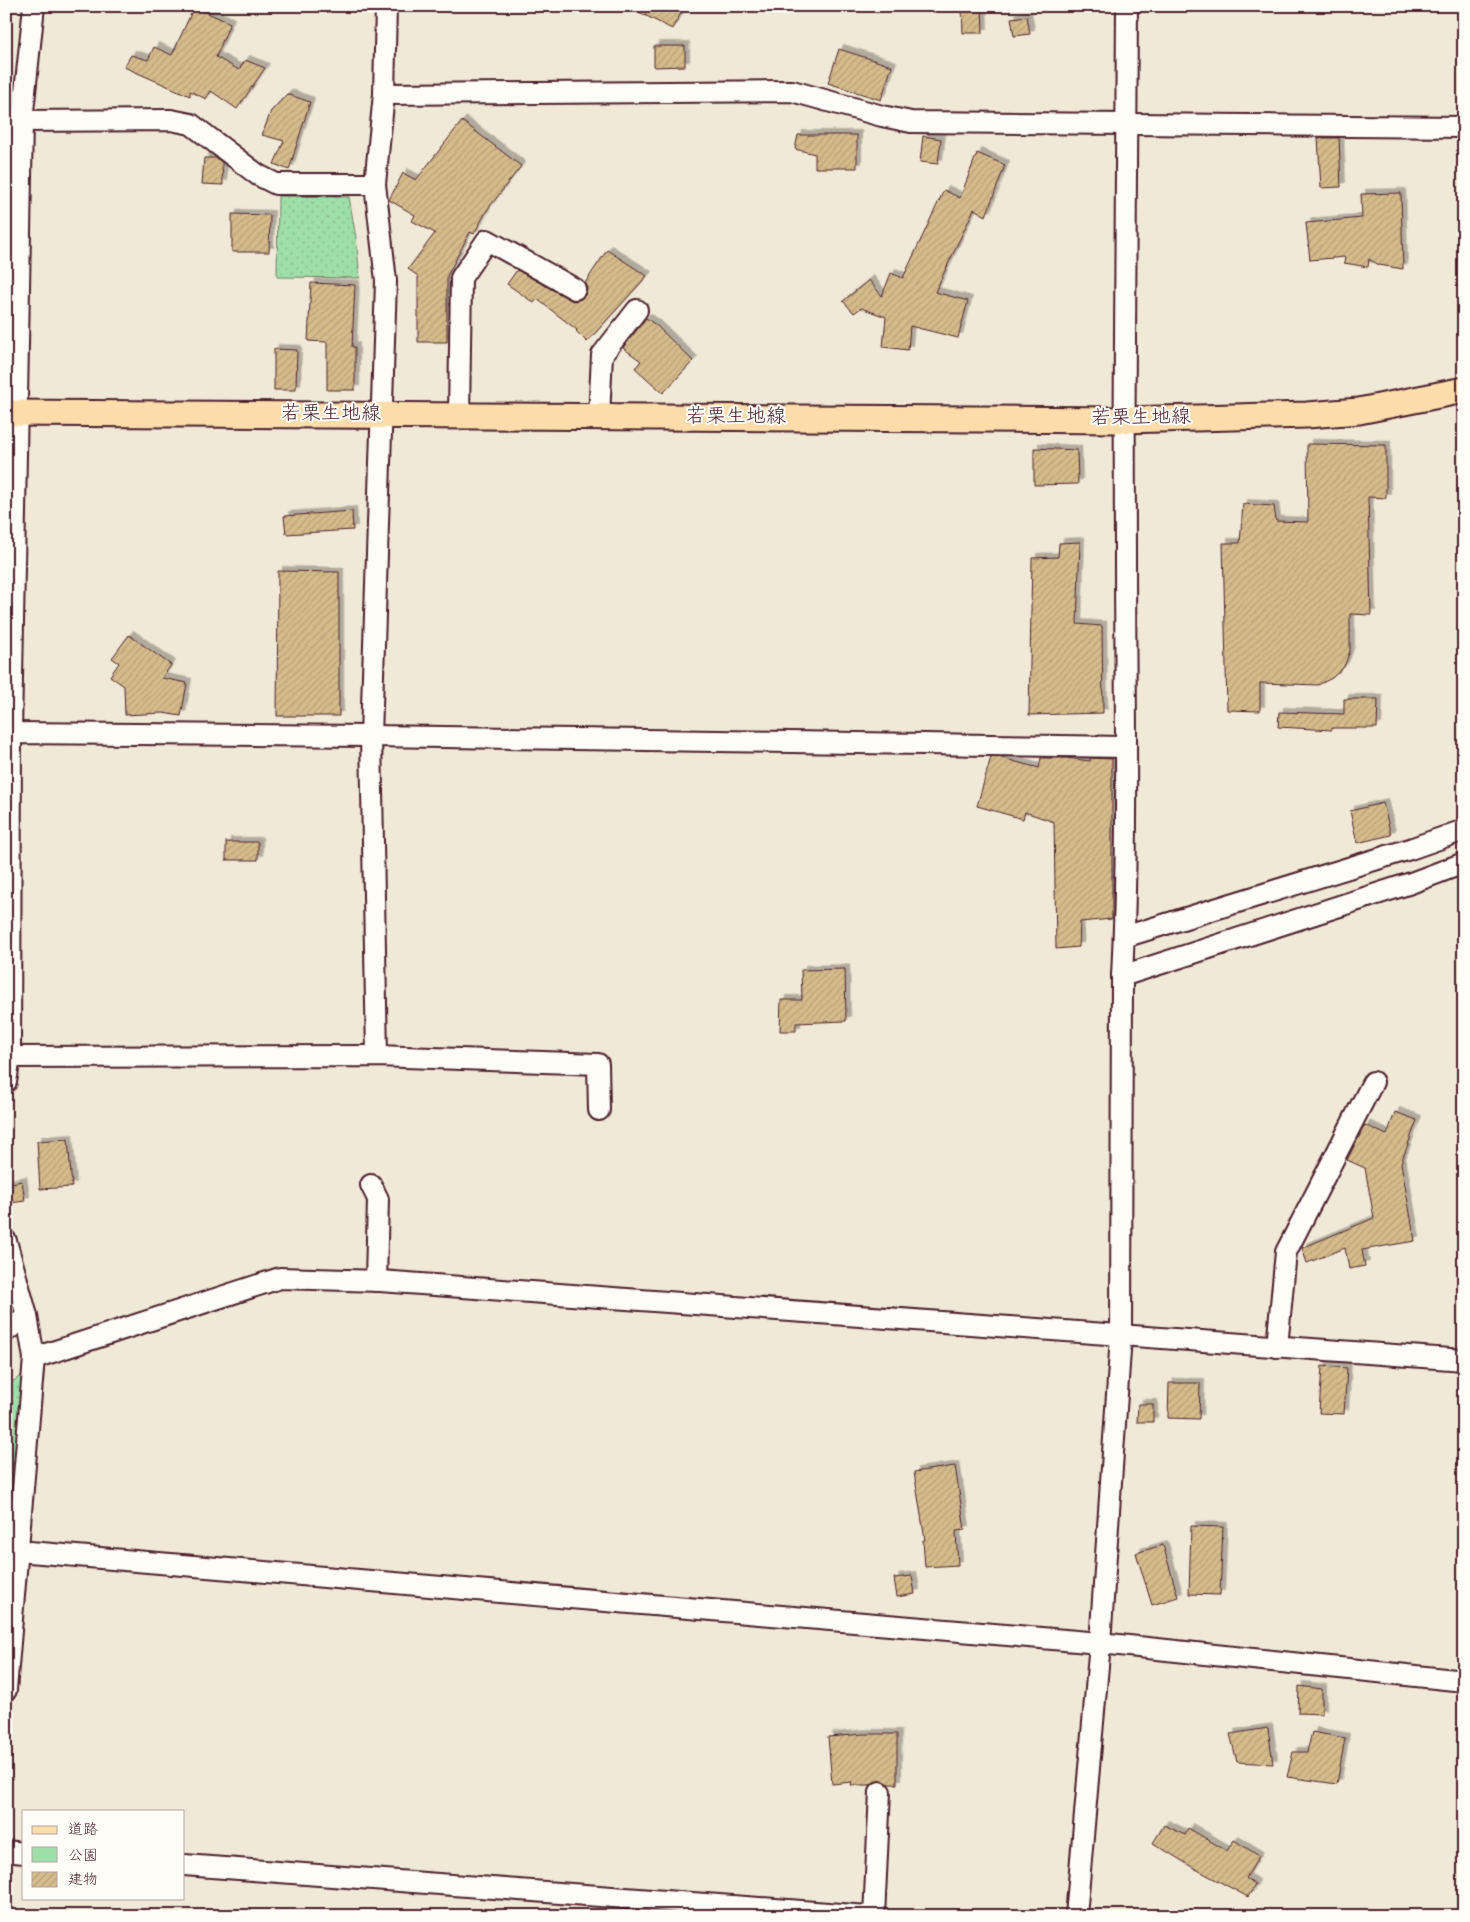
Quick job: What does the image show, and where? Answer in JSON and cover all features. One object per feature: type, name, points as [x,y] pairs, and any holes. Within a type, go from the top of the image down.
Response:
[{"type":"main road","name":"若栗生地線","points":[[11,413],[1124,420],[1316,414],[1359,410],[1464,390]]},
{"type":"street","points":[[6,1082],[8,1057],[8,733],[12,293],[22,121],[34,6]]},
{"type":"street","points":[[377,1056],[371,736],[380,416],[386,281],[375,184],[384,94],[386,6]]},
{"type":"street","points":[[1076,1916],[1100,1643],[1121,1336],[1122,976],[1126,747],[1124,420],[1127,6]]},
{"type":"street","points":[[384,94],[792,91],[882,116],[911,122],[1464,128]]},
{"type":"street","points":[[22,121],[171,120],[185,122],[191,124],[258,175],[276,184],[375,184]]},
{"type":"street","points":[[459,416],[460,278],[487,240],[575,288]]},
{"type":"street","points":[[599,417],[602,355],[637,310]]},
{"type":"street","points":[[8,733],[371,736],[1126,747]]},
{"type":"street","points":[[1124,938],[1410,849],[1464,830]]},
{"type":"street","points":[[1122,976],[1464,863]]},
{"type":"street","points":[[8,1057],[377,1056],[598,1064],[599,1110]]},
{"type":"street","points":[[1277,1347],[1286,1252],[1373,1082]]},
{"type":"street","points":[[371,1185],[378,1199],[376,1280]]},
{"type":"street","points":[[6,1241],[27,1316],[34,1358],[31,1412],[11,1550],[6,1690]]},
{"type":"street","points":[[34,1358],[280,1278],[376,1280],[1464,1360]]},
{"type":"street","points":[[6,1332],[27,1316]]},
{"type":"street","points":[[11,1550],[1100,1643],[1464,1681]]},
{"type":"street","points":[[874,1916],[880,1792]]},
{"type":"street","points":[[6,1851],[22,1853]]},
{"type":"street","points":[[185,1865],[868,1916]]},
{"type":"green space","points":[[278,196],[349,197],[360,278],[277,277]]},
{"type":"green space","points":[[24,1374],[10,1516],[6,1519],[6,1386]]},
{"type":"building","points":[[627,6],[685,6],[672,29]]},
{"type":"building","points":[[962,6],[982,6],[983,33],[963,33]]},
{"type":"building","points":[[194,7],[230,23],[216,57],[239,70],[245,60],[265,68],[237,109],[211,91],[206,99],[190,91],[190,96],[124,67],[131,55],[148,60],[154,47],[172,55]]},
{"type":"building","points":[[1027,16],[1030,34],[1014,36],[1011,18]]},
{"type":"building","points":[[654,46],[685,46],[685,66],[654,67]]},
{"type":"building","points":[[839,49],[892,66],[881,100],[828,83]]},
{"type":"building","points":[[287,94],[310,102],[289,170],[274,164],[284,141],[262,135],[271,111]]},
{"type":"building","points":[[462,121],[521,166],[487,210],[474,234],[470,232],[447,276],[447,342],[418,342],[418,276],[408,269],[435,233],[412,221],[415,215],[389,200],[403,173],[416,180]]},
{"type":"building","points":[[798,135],[857,135],[857,168],[815,168],[815,154],[795,149]]},
{"type":"building","points":[[923,136],[941,139],[938,164],[920,162]]},
{"type":"building","points":[[1318,138],[1339,138],[1341,187],[1321,188]]},
{"type":"building","points":[[977,153],[1005,165],[986,216],[974,209],[935,292],[968,301],[958,338],[910,326],[908,350],[883,347],[886,317],[861,308],[854,313],[843,301],[869,280],[882,296],[891,273],[903,278],[944,190],[960,198]]},
{"type":"building","points":[[204,158],[216,158],[222,162],[223,185],[202,184]]},
{"type":"building","points":[[1401,193],[1403,269],[1379,265],[1369,259],[1368,267],[1344,263],[1345,257],[1310,260],[1306,223],[1362,218],[1361,194]]},
{"type":"building","points":[[232,214],[270,215],[269,252],[232,252]]},
{"type":"building","points":[[607,250],[647,276],[587,342],[577,330],[537,299],[534,303],[507,284],[517,270],[573,301],[581,299],[586,294],[587,288],[585,283]]},
{"type":"building","points":[[311,283],[355,285],[352,347],[355,347],[355,390],[327,390],[327,342],[308,341]]},
{"type":"building","points":[[646,318],[656,325],[693,361],[663,393],[635,368],[641,361],[623,348]]},
{"type":"building","points":[[274,349],[297,350],[296,390],[274,390]]},
{"type":"building","points":[[1307,444],[1386,445],[1386,498],[1368,497],[1371,615],[1350,614],[1350,651],[1344,667],[1332,678],[1318,685],[1260,683],[1260,711],[1227,710],[1223,543],[1240,543],[1243,504],[1274,506],[1276,521],[1308,522]]},
{"type":"building","points":[[1034,448],[1077,450],[1078,484],[1034,485]]},
{"type":"building","points":[[352,511],[353,530],[286,534],[284,516]]},
{"type":"building","points":[[1080,542],[1077,624],[1102,626],[1103,713],[1029,715],[1032,558],[1058,557],[1059,543]]},
{"type":"building","points":[[278,571],[339,572],[339,716],[277,716]]},
{"type":"building","points":[[129,635],[171,665],[162,678],[187,683],[181,716],[163,713],[125,715],[124,686],[110,676],[119,663],[112,658]]},
{"type":"building","points":[[1344,699],[1378,699],[1377,728],[1332,728],[1332,730],[1278,727],[1279,712],[1344,714]]},
{"type":"building","points":[[991,757],[998,757],[1039,768],[1041,758],[1066,758],[1090,761],[1090,758],[1112,759],[1112,919],[1080,922],[1079,947],[1056,949],[1054,822],[1025,812],[1023,819],[977,806]]},
{"type":"building","points":[[1383,803],[1391,835],[1357,843],[1350,811]]},
{"type":"building","points":[[226,842],[258,842],[258,860],[226,860]]},
{"type":"building","points":[[845,969],[846,1021],[796,1023],[796,1031],[780,1031],[781,1000],[802,1000],[801,970]]},
{"type":"building","points":[[1395,1112],[1417,1120],[1401,1163],[1415,1241],[1362,1250],[1365,1266],[1349,1269],[1345,1248],[1307,1263],[1302,1248],[1374,1218],[1365,1168],[1347,1160],[1365,1125],[1387,1135]]},
{"type":"building","points":[[68,1139],[72,1187],[40,1189],[37,1141]]},
{"type":"building","points":[[22,1181],[25,1201],[10,1203],[7,1184]]},
{"type":"building","points":[[1322,1366],[1347,1368],[1344,1414],[1319,1413]]},
{"type":"building","points":[[1169,1383],[1200,1383],[1199,1419],[1168,1418]]},
{"type":"building","points":[[1138,1404],[1153,1404],[1153,1422],[1137,1422]]},
{"type":"building","points":[[955,1466],[965,1530],[956,1531],[958,1565],[925,1567],[923,1540],[925,1540],[914,1472]]},
{"type":"building","points":[[1191,1526],[1223,1527],[1220,1595],[1189,1594]]},
{"type":"building","points":[[1163,1545],[1178,1597],[1152,1605],[1136,1553]]},
{"type":"building","points":[[912,1576],[915,1594],[897,1597],[894,1578]]},
{"type":"building","points":[[1299,1686],[1322,1689],[1322,1714],[1298,1713]]},
{"type":"building","points":[[1268,1728],[1273,1764],[1237,1762],[1230,1734]]},
{"type":"building","points":[[1312,1732],[1345,1738],[1337,1784],[1287,1777],[1293,1752],[1307,1752]]},
{"type":"building","points":[[897,1734],[897,1784],[889,1784],[880,1780],[871,1785],[851,1785],[852,1782],[832,1784],[828,1737]]},
{"type":"building","points":[[1164,1825],[1185,1835],[1188,1828],[1227,1851],[1234,1840],[1259,1856],[1246,1878],[1255,1885],[1248,1897],[1192,1867],[1153,1843]]}]
